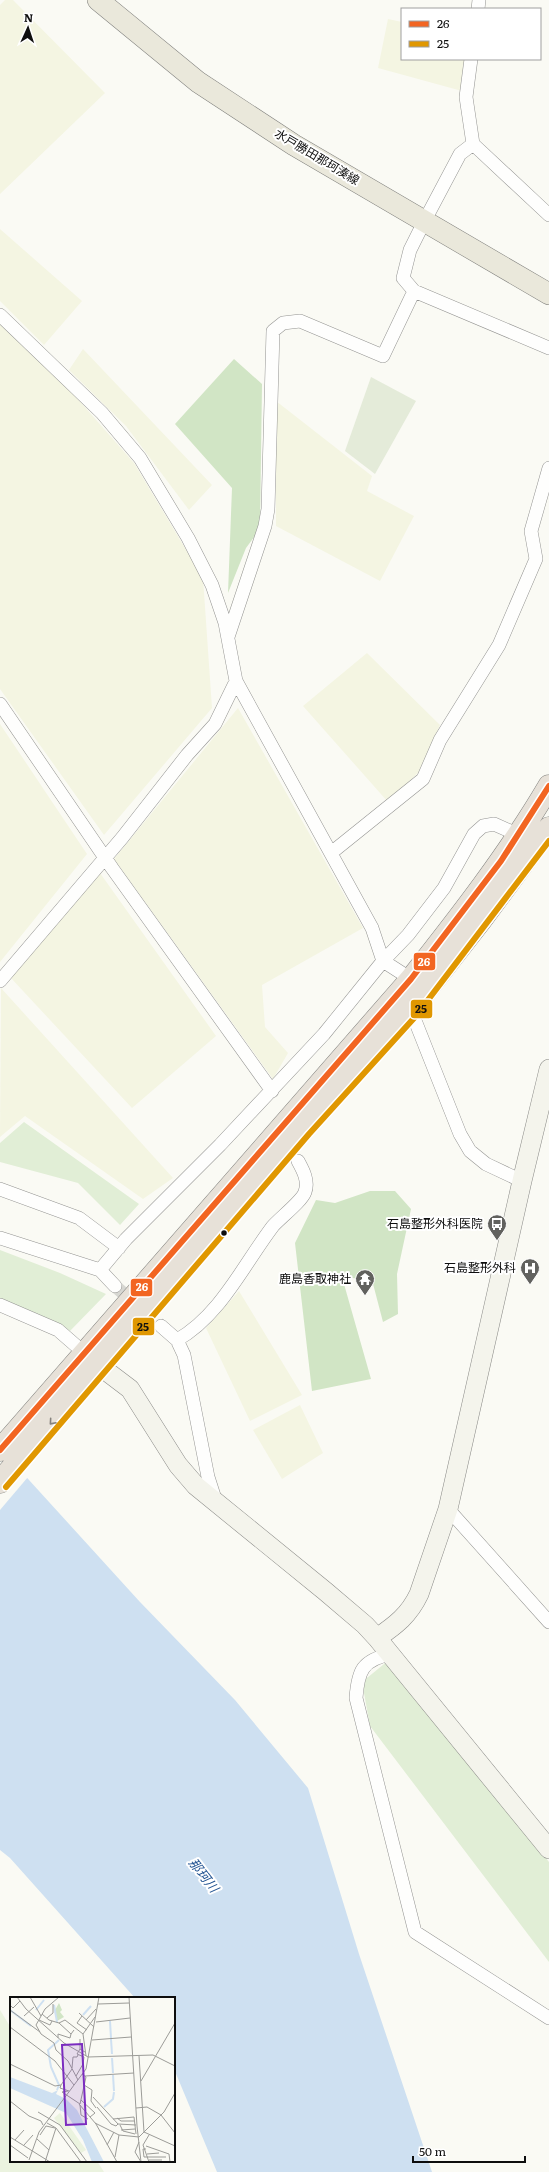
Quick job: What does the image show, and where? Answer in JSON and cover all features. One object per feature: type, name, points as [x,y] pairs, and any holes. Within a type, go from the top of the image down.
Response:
[{"type":"highway","points":[[0,1482],[101,1367],[304,1130],[409,1012],[481,920],[539,839],[549,786]]},
{"type":"highway","points":[[0,1450],[61,1378],[412,979],[466,909],[539,839]]},
{"type":"main road","name":"水戸勝田那珂湊線","points":[[98,0],[198,82],[294,145],[425,220],[549,294]]},
{"type":"street","points":[[471,60],[466,97],[473,144],[549,215]]},
{"type":"street","points":[[473,144],[460,154],[425,220],[410,250],[403,278],[414,291],[549,348]]},
{"type":"street","points":[[227,640],[265,526],[267,515],[273,331],[283,323],[300,321],[382,356],[414,291]]},
{"type":"street","points":[[0,315],[102,414],[140,458],[188,538],[212,585],[225,623],[227,640],[236,681],[372,928],[383,961],[412,979]]},
{"type":"street","points":[[331,854],[423,779],[440,740],[499,645],[536,559],[531,531],[549,468]]},
{"type":"street","points":[[0,980],[105,858],[187,755],[215,724],[236,681]]},
{"type":"street","points":[[0,704],[105,858],[272,1091]]},
{"type":"street","points":[[100,1270],[126,1239],[272,1091],[324,1034],[383,961],[408,936],[444,888],[474,834],[483,826],[494,824],[539,839]]},
{"type":"street","points":[[409,1012],[416,1023],[460,1134],[470,1151],[486,1164],[522,1181]]},
{"type":"street","points":[[377,1638],[395,1626],[413,1607],[419,1594],[448,1509],[522,1181],[545,1106],[549,1069]]},
{"type":"street","points":[[177,1340],[193,1331],[237,1281],[274,1226],[305,1193],[306,1175],[298,1161]]},
{"type":"street","points":[[0,1189],[79,1218],[119,1248]]},
{"type":"street","points":[[0,1238],[100,1270],[115,1286]]},
{"type":"street","points":[[0,1305],[58,1330],[101,1367],[130,1389],[178,1465],[196,1486],[348,1610],[377,1638],[549,1849]]},
{"type":"street","points":[[161,1326],[177,1340],[184,1355],[208,1477],[217,1504]]},
{"type":"street","points":[[448,1509],[549,1622]]},
{"type":"street","points":[[391,1654],[381,1657],[364,1666],[358,1676],[356,1698],[415,1932],[549,2018]]},
{"type":"green space","points":[[5,0],[13,0],[105,93],[0,194],[0,5]]},
{"type":"green space","points":[[388,19],[401,22],[401,60],[466,60],[462,91],[378,68]]},
{"type":"green space","points":[[0,229],[82,301],[44,345],[0,301]]},
{"type":"green space","points":[[0,322],[76,397],[134,463],[203,578],[212,708],[104,835],[0,689]]},
{"type":"green space","points":[[83,349],[212,485],[189,510],[126,426],[69,370]]},
{"type":"green space","points":[[234,359],[262,384],[260,529],[246,548],[228,593],[232,488],[175,424]]},
{"type":"green space","points":[[371,377],[416,401],[375,474],[345,451]]},
{"type":"green space","points":[[276,401],[372,476],[367,491],[414,516],[380,581],[276,526]]},
{"type":"green space","points":[[367,653],[440,725],[419,772],[388,802],[303,706]]},
{"type":"green space","points":[[238,708],[363,928],[262,985],[265,1027],[288,1053],[273,1079],[114,859]]},
{"type":"green space","points":[[0,724],[87,854],[0,962]]},
{"type":"green space","points":[[100,873],[216,1036],[132,1108],[10,977]]},
{"type":"green space","points":[[1,988],[173,1178],[143,1199],[25,1116],[0,1137]]},
{"type":"green space","points":[[24,1122],[139,1204],[120,1225],[78,1183],[0,1162],[0,1143]]},
{"type":"green space","points":[[370,1191],[395,1191],[411,1209],[397,1274],[398,1314],[383,1322],[372,1280],[342,1277],[371,1379],[312,1391],[295,1243],[316,1200],[335,1203]]},
{"type":"green space","points":[[0,1250],[60,1273],[106,1294],[70,1331],[0,1299]]},
{"type":"green space","points":[[239,1291],[302,1395],[250,1421],[206,1328]]},
{"type":"green space","points":[[300,1405],[323,1453],[282,1479],[253,1430]]},
{"type":"green space","points":[[389,1660],[549,1862],[549,1962],[370,1726],[362,1682]]},
{"type":"green space","points":[[0,2010],[10,2026],[10,2162],[98,2162],[104,2172],[0,2172]]},
{"type":"water","name":"那珂川","points":[[0,1457],[19,1469],[140,1602],[235,1700],[308,1788],[359,1954],[432,2172],[217,2172],[175,2071],[175,1997],[134,1997],[10,1858],[0,1850]]},
{"type":"pier","points":[[0,1455],[20,1468],[28,1477],[0,1510]]},
{"type":"tunnel","points":[[115,1286],[161,1326]]},
{"type":"transit line","name":"26","points":[[0,1450],[411,979],[501,861],[549,786]]},
{"type":"transit line","name":"25","points":[[6,1487],[309,1134],[415,1017],[549,841]]},
{"type":"place","name":"石島整形外科医院","points":[[497,1241]]},
{"type":"place","name":"石島整形外科","points":[[530,1285]]},
{"type":"place","name":"鹿島香取神社","points":[[365,1296]]}]
